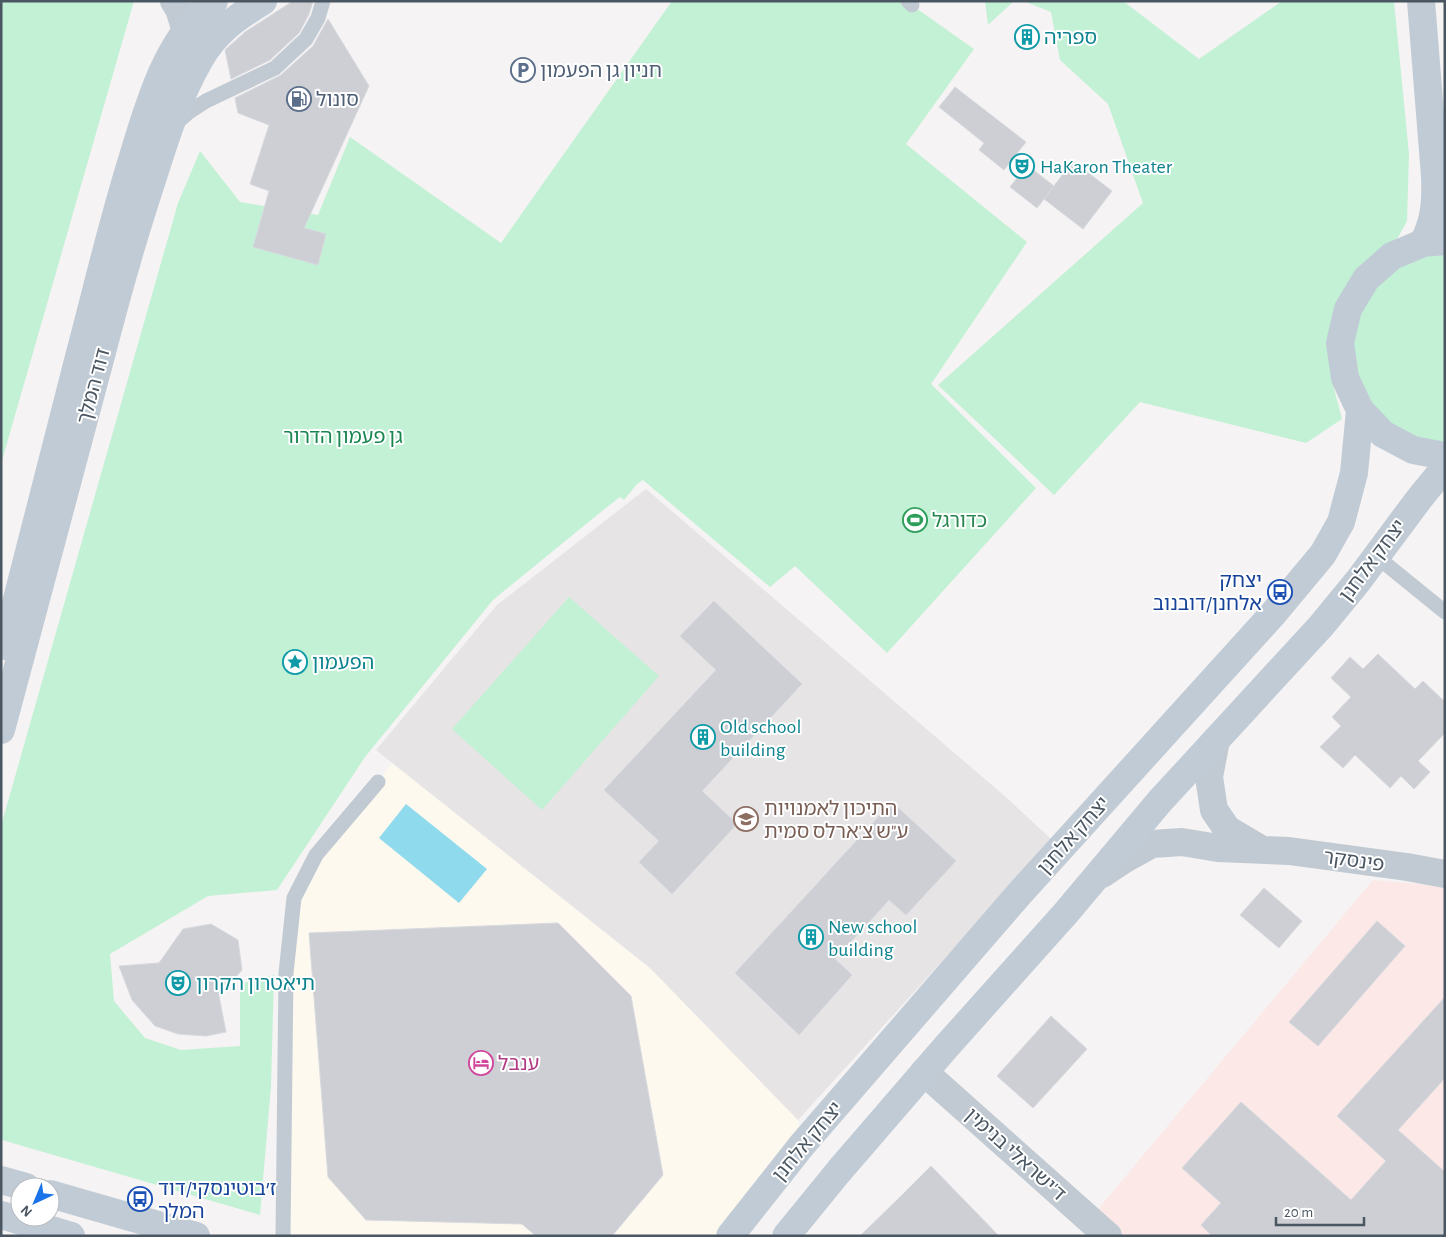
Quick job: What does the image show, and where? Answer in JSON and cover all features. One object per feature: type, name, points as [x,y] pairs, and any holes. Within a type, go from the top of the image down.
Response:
[{"type":"street","points":[[174,1],[196,40]]},
{"type":"street","points":[[196,40],[198,16],[214,1]]},
{"type":"street","points":[[196,40],[220,31],[263,1]]},
{"type":"street","points":[[1421,1],[1435,176],[1436,198],[1434,218],[1429,232],[1434,242],[1392,256],[1366,279],[1348,309],[1340,343],[1345,378],[1360,410],[1383,434],[1413,450],[1445,456]]},
{"type":"street","name":"דוד המלך","points":[[1,730],[116,300],[166,134],[185,87],[196,40]]},
{"type":"street","name":"דוד המלך","points":[[1,660],[104,258],[128,172],[147,113],[172,53],[196,40]]},
{"type":"street","name":"יצחק אלחנן","points":[[730,1236],[802,1145],[1020,893],[1273,614],[1323,554],[1341,522],[1354,473],[1360,410]]},
{"type":"street","name":"יצחק אלחנן","points":[[786,1236],[838,1171],[1064,914],[1160,801],[1321,626],[1358,582],[1419,499],[1437,477],[1445,472]]},
{"type":"street","name":"פינסקר","points":[[1216,740],[1209,777],[1214,810],[1227,829],[1263,850]]},
{"type":"street","name":"פינסקר","points":[[1095,878],[1152,844],[1182,842],[1218,848],[1289,851],[1408,867],[1445,874]]},
{"type":"street","name":"ד'ישראלי בנימין","points":[[924,1072],[1108,1236]]},
{"type":"street","points":[[60,1197],[196,1236]]},
{"type":"street","points":[[1,1215],[71,1236]]},
{"type":"lane","points":[[166,134],[181,118],[196,107],[276,68],[306,39],[318,18],[323,1]]},
{"type":"lane","points":[[1376,556],[1445,612]]},
{"type":"lane","points":[[283,1236],[286,973],[294,898],[316,855],[378,782]]},
{"type":"shaded area","name":"התיכון לאמנויות ע\"ש צ'ארלס סמית","points":[[646,489],[1007,798],[1052,840],[798,1120],[650,968],[376,750],[497,605]]},
{"type":"shaded area","points":[[392,763],[650,968],[798,1120],[802,1145],[730,1236],[283,1236],[294,898]]},
{"type":"shaded area","points":[[1373,880],[1445,887],[1445,1236],[1121,1236],[1095,1213]]},
{"type":"green space","points":[[1,1],[134,1],[1,464]]},
{"type":"green space","name":"גן פעמון הדרור","points":[[672,1],[906,1],[974,49],[906,144],[1027,242],[931,384],[1036,488],[887,653],[795,566],[770,587],[643,480],[637,484],[624,500],[620,497],[493,600],[365,757],[277,890],[208,896],[110,954],[114,1001],[145,1038],[181,1050],[240,1046],[240,984],[274,975],[271,1086],[260,1215],[2,1140],[1,826],[178,203],[200,151],[240,202],[318,215],[350,137],[501,243]]},
{"type":"green space","points":[[985,1],[1014,1],[988,25]]},
{"type":"green space","points":[[1023,1],[1123,1],[1199,59],[1282,1],[1394,1],[1409,154],[1407,221],[1395,243],[1358,274],[1332,381],[1342,419],[1306,443],[1140,402],[1054,495],[938,385],[1143,203],[1108,104],[1060,60],[1051,12]]},
{"type":"green space","points":[[1445,246],[1445,450],[1395,438],[1346,374],[1354,301],[1377,270]]},
{"type":"green space","points":[[569,597],[659,676],[542,810],[452,729]]},
{"type":"water","points":[[406,804],[487,869],[459,903],[379,838]]},
{"type":"building","points":[[293,1],[313,1],[309,14],[299,33],[270,60],[231,79],[225,50],[245,32]]},
{"type":"building","name":"סונול","points":[[328,19],[369,86],[304,228],[326,234],[318,265],[253,247],[269,191],[250,184],[269,125],[238,113],[235,98],[281,75],[313,46]]},
{"type":"building","points":[[955,87],[1026,142],[1004,170],[979,150],[984,143],[939,107]]},
{"type":"building","points":[[1073,161],[1112,191],[1083,229],[1044,199]]},
{"type":"building","points":[[1027,165],[1054,186],[1037,208],[1010,187]]},
{"type":"building","name":"Old school building","points":[[714,601],[802,684],[702,791],[737,824],[672,894],[639,862],[659,841],[604,790],[716,670],[680,636]]},
{"type":"building","points":[[1378,654],[1415,689],[1423,681],[1445,702],[1445,733],[1418,761],[1430,772],[1414,789],[1401,776],[1390,788],[1355,755],[1343,768],[1320,747],[1341,726],[1332,717],[1351,697],[1331,678],[1350,657],[1363,669]]},
{"type":"building","name":"New school building","points":[[892,802],[956,861],[906,915],[889,900],[835,959],[852,975],[799,1035],[735,973]]},
{"type":"building","points":[[1264,888],[1302,921],[1279,948],[1240,915]]},
{"type":"building","points":[[1377,921],[1405,946],[1318,1046],[1289,1022]]},
{"type":"building","name":"ענבל","points":[[558,923],[631,996],[663,1175],[612,1236],[536,1236],[522,1224],[366,1220],[328,1177],[309,933]]},
{"type":"building","name":"תיאטרון הקרון","points":[[211,924],[238,940],[242,970],[219,996],[226,1032],[206,1036],[178,1034],[155,1026],[132,1000],[119,966],[159,963],[183,929]]},
{"type":"building","points":[[1445,997],[1445,1078],[1398,1130],[1445,1172],[1445,1236],[1212,1236],[1201,1225],[1221,1203],[1182,1168],[1241,1102],[1351,1200],[1386,1161],[1337,1116]]},
{"type":"building","points":[[1051,1016],[1087,1049],[1033,1108],[997,1076]]},
{"type":"building","points":[[931,1166],[999,1236],[860,1236],[899,1198]]},
{"type":"place","name":"ספריה","points":[[1027,37]]},
{"type":"place","name":"חניון גן הפעמון","points":[[523,70]]},
{"type":"place","name":"סונול","points":[[299,99]]},
{"type":"place","name":"HaKaron Theater","points":[[1022,166]]},
{"type":"place","name":"כדורגל","points":[[915,520]]},
{"type":"place","name":"יצחק אלחנן/דובנוב","points":[[1280,592]]},
{"type":"place","name":"הפעמון","points":[[295,662]]},
{"type":"place","name":"Old school building","points":[[703,737]]},
{"type":"place","name":"התיכון לאמנויות ע\"ש צ'ארלס סמית","points":[[746,819]]},
{"type":"place","name":"New school building","points":[[811,937]]},
{"type":"place","name":"תיאטרון הקרון","points":[[178,983]]},
{"type":"place","name":"ענבל","points":[[481,1063]]},
{"type":"place","name":"ז׳בוטינסקי/דוד המלך","points":[[140,1199]]}]
